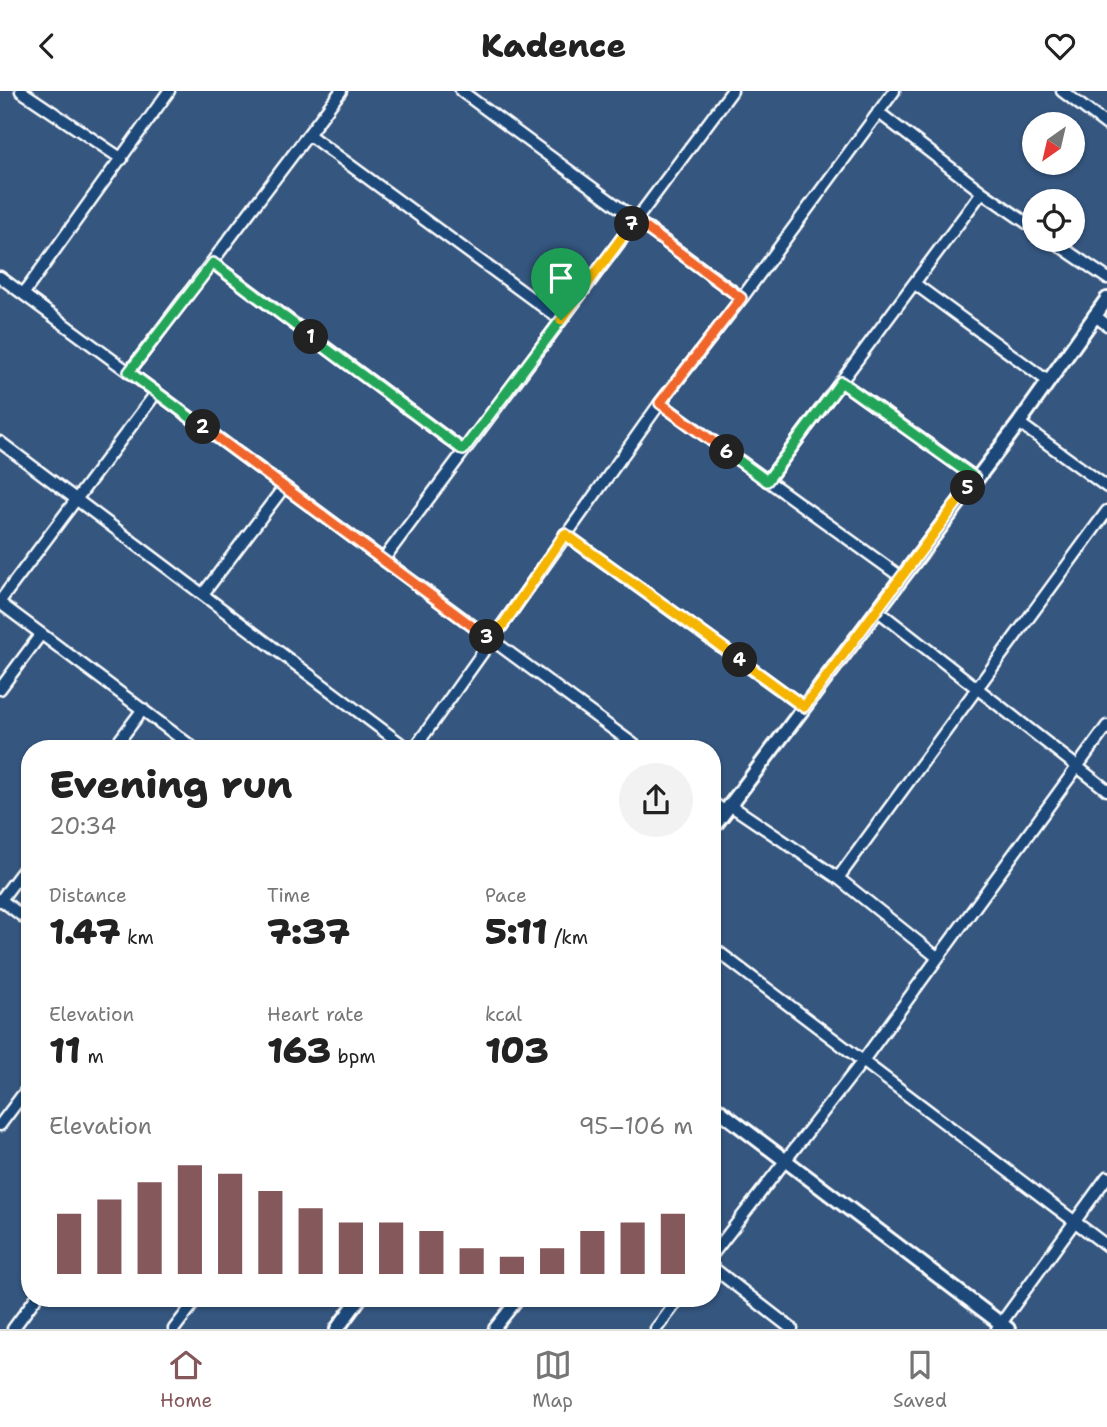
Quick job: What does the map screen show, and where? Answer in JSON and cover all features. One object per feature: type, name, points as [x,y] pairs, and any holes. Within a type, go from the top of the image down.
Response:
[{"type":"street","points":[[22,91],[122,159]]},
{"type":"street","points":[[24,293],[169,91]]},
{"type":"street","points":[[129,372],[341,91]]},
{"type":"street","points":[[461,91],[741,298]]},
{"type":"street","points":[[383,560],[732,91]]},
{"type":"street","points":[[420,740],[660,403],[894,91]]},
{"type":"street","points":[[1062,91],[1107,125]]},
{"type":"street","points":[[878,112],[1022,220]]},
{"type":"street","points":[[309,135],[561,320]]},
{"type":"street","points":[[767,481],[982,192]]},
{"type":"street","points":[[1069,252],[1107,278]]},
{"type":"street","points":[[213,263],[463,450]]},
{"type":"street","points":[[0,277],[628,740]]},
{"type":"street","points":[[915,284],[1049,382]]},
{"type":"street","points":[[721,818],[1019,423],[1107,299]]},
{"type":"street","points":[[1094,315],[1107,325]]},
{"type":"street","points":[[841,382],[975,478]]},
{"type":"street","points":[[156,393],[0,602],[183,740]]},
{"type":"street","points":[[660,403],[901,577]]},
{"type":"street","points":[[1019,423],[1107,487]]},
{"type":"street","points":[[0,442],[396,740]]},
{"type":"street","points":[[203,594],[284,487]]},
{"type":"street","points":[[838,879],[1107,511]]},
{"type":"street","points":[[565,534],[804,707]]},
{"type":"street","points":[[877,610],[1107,790]]},
{"type":"street","points":[[0,689],[41,634]]},
{"type":"street","points":[[120,740],[143,709]]},
{"type":"street","points":[[721,1243],[862,1062],[1107,726]]},
{"type":"street","points":[[721,806],[838,879],[937,957]]},
{"type":"street","points":[[21,873],[0,900],[21,915]]},
{"type":"street","points":[[721,954],[1107,1246]]},
{"type":"street","points":[[0,1125],[21,1097]]},
{"type":"street","points":[[721,1112],[1002,1327],[1107,1177]]},
{"type":"street","points":[[721,1274],[792,1329]]},
{"type":"street","points":[[13,1329],[29,1307]]},
{"type":"street","points":[[180,1327],[192,1307]]},
{"type":"street","points":[[337,1329],[353,1307]]},
{"type":"street","points":[[494,1329],[512,1307]]},
{"type":"street","points":[[656,1329],[673,1307]]},
{"type":"route","points":[[635,220],[741,298],[660,403],[767,481],[841,382],[975,478],[804,707],[565,534],[492,641],[129,372],[213,263],[463,450],[561,320],[635,220]]}]
